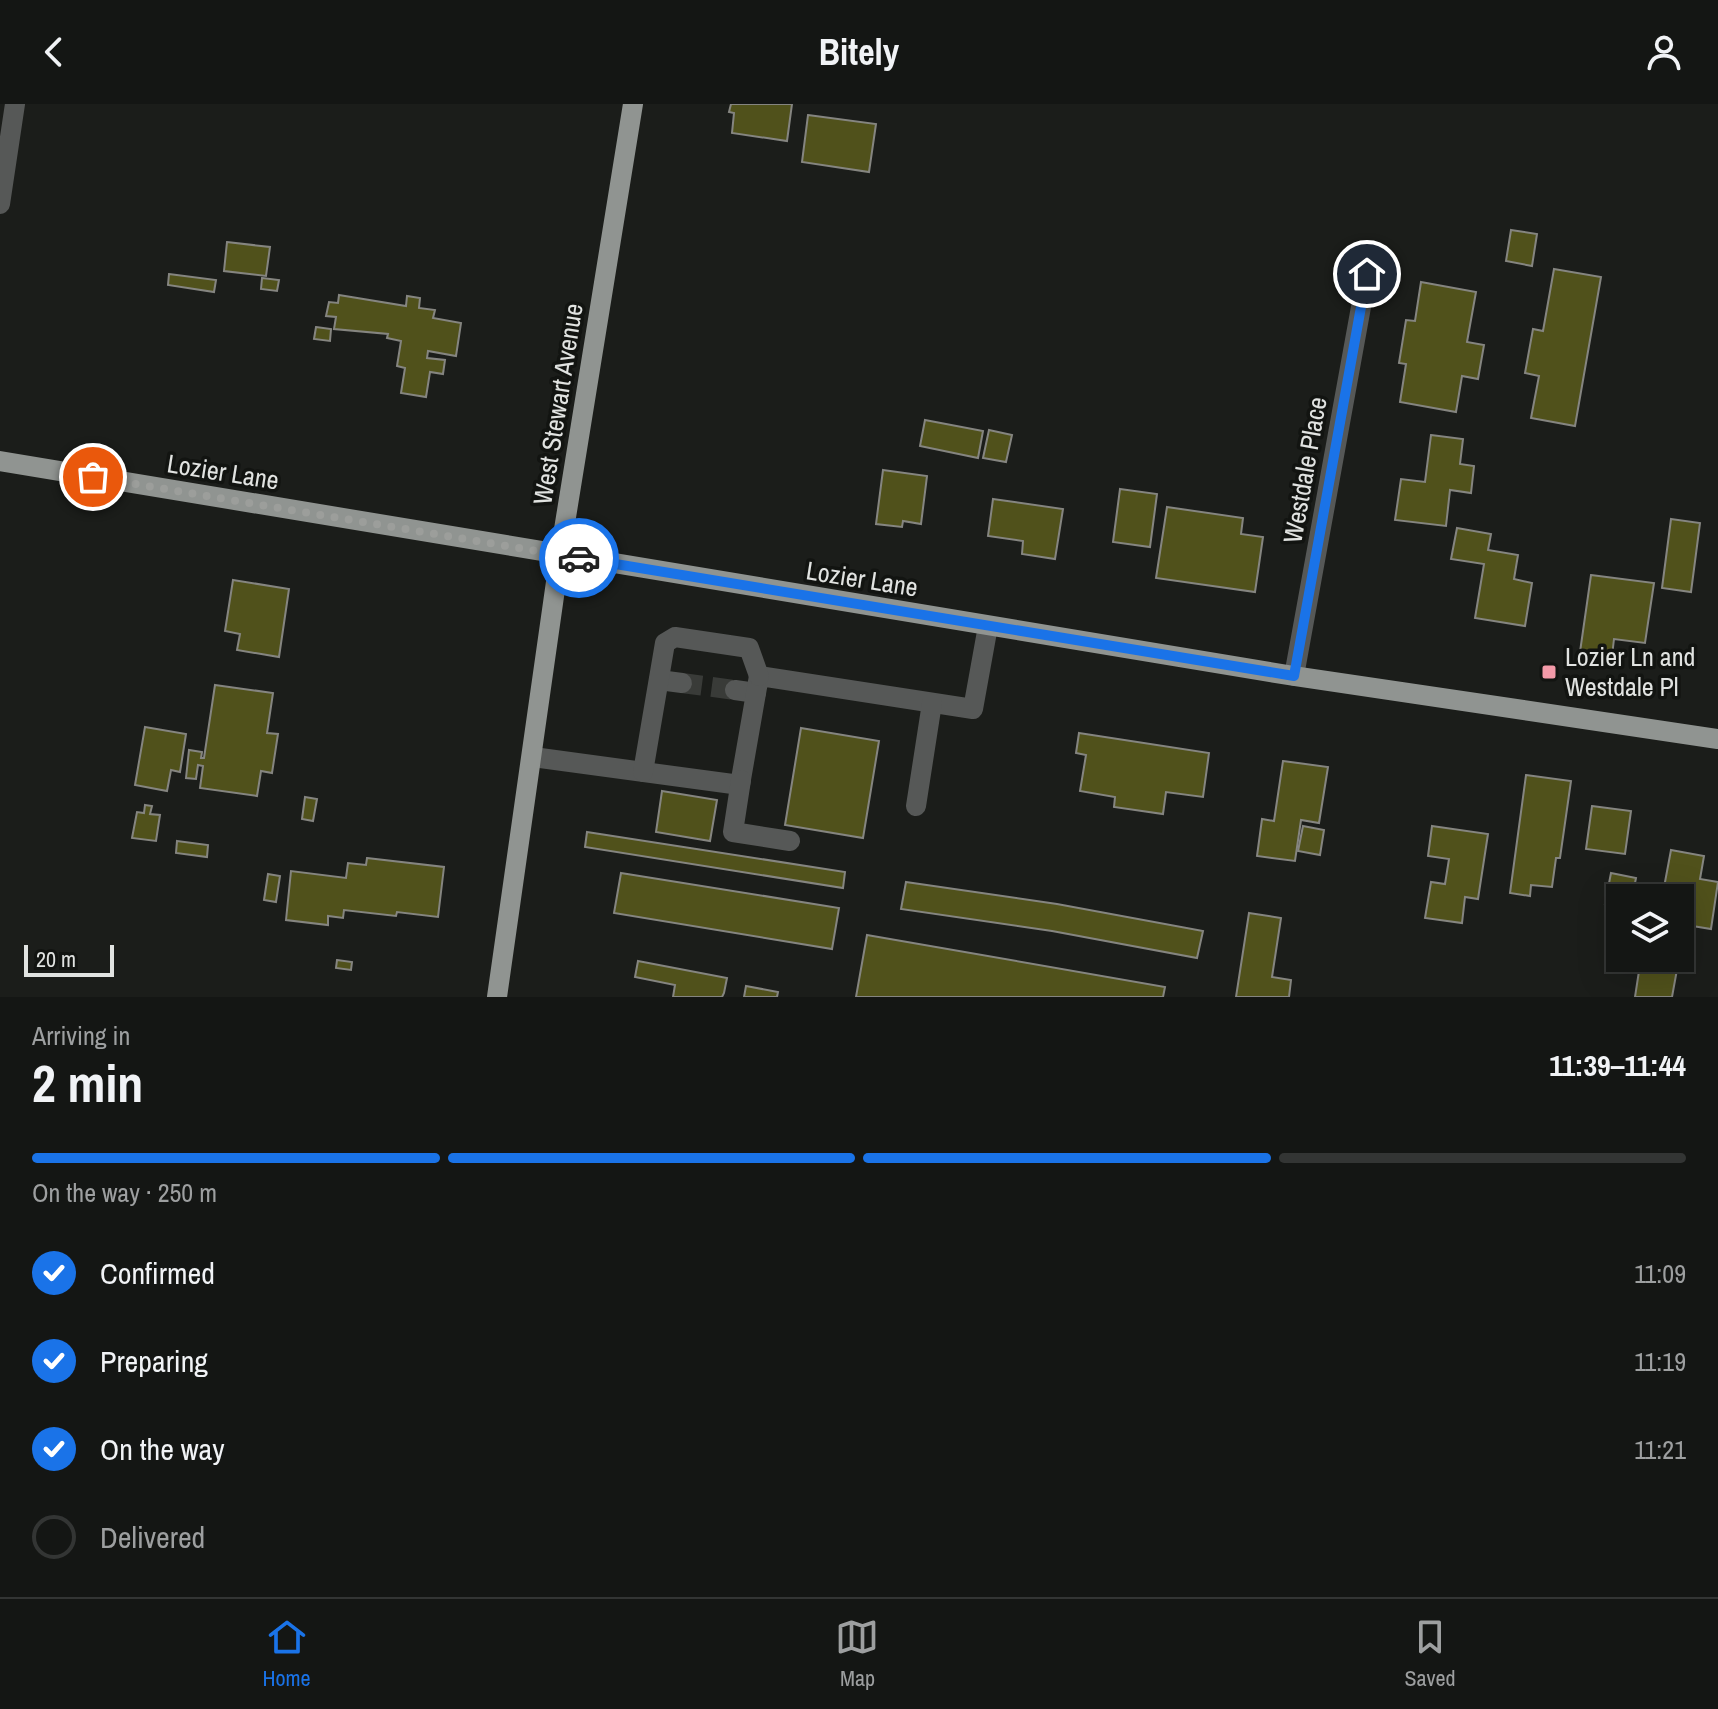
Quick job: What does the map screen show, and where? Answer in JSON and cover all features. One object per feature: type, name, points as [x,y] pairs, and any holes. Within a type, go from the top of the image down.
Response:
[{"type":"main road","name":"West Stewart Avenue","points":[[497,997],[560,554],[633,104]]},
{"type":"main road","name":"Lozier Lane","points":[[0,461],[1294,676],[1718,739]]},
{"type":"street","points":[[0,204],[3,157],[15,104]]},
{"type":"street","name":"Westdale Place","points":[[1294,676],[1367,274]]},
{"type":"street","points":[[735,690],[757,685],[973,709],[988,626]]},
{"type":"street","points":[[643,772],[665,643],[675,637],[749,648],[757,685],[733,832],[790,841]]},
{"type":"street","points":[[659,680],[682,683]]},
{"type":"street","points":[[916,806],[932,703]]},
{"type":"street","points":[[533,757],[740,785],[741,780]]},
{"type":"building","points":[[731,104],[792,104],[787,141],[732,133],[734,113],[729,112]]},
{"type":"building","points":[[808,115],[876,124],[869,172],[802,162]]},
{"type":"building","points":[[1511,230],[1537,234],[1532,266],[1506,261]]},
{"type":"building","points":[[227,242],[270,247],[266,276],[224,271]]},
{"type":"building","points":[[1554,269],[1601,277],[1575,426],[1531,418],[1539,376],[1525,373],[1533,329],[1543,331]]},
{"type":"building","points":[[169,274],[216,280],[214,292],[168,285]]},
{"type":"building","points":[[262,278],[279,280],[277,291],[261,289]]},
{"type":"building","points":[[1421,282],[1476,292],[1467,342],[1484,345],[1478,379],[1462,376],[1456,412],[1400,402],[1406,364],[1399,363],[1406,320],[1415,321]]},
{"type":"building","points":[[339,295],[406,306],[407,296],[420,298],[419,308],[435,310],[433,318],[461,323],[456,356],[428,351],[427,358],[445,360],[443,374],[430,372],[426,397],[401,393],[405,368],[397,366],[401,341],[387,338],[388,334],[334,329],[336,317],[326,316],[329,302],[338,303]]},
{"type":"building","points":[[316,327],[331,329],[330,341],[314,339]]},
{"type":"building","points":[[925,420],[983,431],[978,458],[920,446]]},
{"type":"building","points":[[989,430],[1012,435],[1006,462],[983,458]]},
{"type":"building","points":[[1431,435],[1463,439],[1460,464],[1474,466],[1471,493],[1450,490],[1446,526],[1395,520],[1401,479],[1425,482]]},
{"type":"building","points":[[883,470],[927,476],[921,524],[903,521],[902,527],[876,524]]},
{"type":"building","points":[[1120,489],[1157,494],[1150,547],[1113,542]]},
{"type":"building","points":[[993,499],[1063,509],[1055,559],[1022,554],[1023,541],[988,536]]},
{"type":"building","points":[[1167,507],[1243,518],[1241,534],[1263,537],[1255,592],[1156,578]]},
{"type":"building","points":[[1671,519],[1700,523],[1691,592],[1662,588]]},
{"type":"building","points":[[1457,528],[1491,534],[1488,550],[1518,555],[1514,579],[1532,583],[1525,626],[1475,618],[1484,564],[1451,559]]},
{"type":"building","points":[[1591,575],[1654,583],[1645,643],[1614,639],[1612,656],[1580,652]]},
{"type":"building","points":[[233,580],[289,589],[279,657],[237,650],[240,634],[225,631]]},
{"type":"building","points":[[215,685],[273,693],[267,733],[278,734],[272,773],[261,771],[257,796],[200,788],[203,766],[198,765],[196,779],[186,778],[189,750],[202,752],[201,758],[204,758]]},
{"type":"building","points":[[145,727],[186,734],[180,772],[171,770],[167,791],[135,785]]},
{"type":"building","points":[[801,728],[879,741],[863,838],[785,825]]},
{"type":"building","points":[[1079,733],[1209,753],[1203,797],[1166,792],[1163,814],[1114,807],[1115,797],[1080,791],[1086,755],[1076,753]]},
{"type":"building","points":[[1283,761],[1328,767],[1319,823],[1301,820],[1295,861],[1257,856],[1262,819],[1274,821]]},
{"type":"building","points":[[1526,775],[1571,781],[1560,858],[1556,858],[1552,887],[1531,885],[1530,896],[1510,893]]},
{"type":"building","points":[[662,791],[717,800],[710,841],[656,832]]},
{"type":"building","points":[[305,797],[317,799],[313,821],[302,819]]},
{"type":"building","points":[[145,805],[152,806],[150,814],[160,815],[156,841],[132,838],[137,812],[144,813]]},
{"type":"building","points":[[1592,806],[1631,811],[1625,854],[1586,849]]},
{"type":"building","points":[[1303,826],[1324,830],[1320,855],[1298,851]]},
{"type":"building","points":[[1432,826],[1488,834],[1478,899],[1465,897],[1462,923],[1425,918],[1431,882],[1445,884],[1449,859],[1428,856]]},
{"type":"building","points":[[587,832],[845,872],[843,888],[585,847]]},
{"type":"building","points":[[177,841],[208,845],[207,857],[176,853]]},
{"type":"building","points":[[1671,850],[1704,856],[1700,879],[1718,882],[1711,929],[1694,926],[1694,884],[1665,884]]},
{"type":"building","points":[[367,858],[444,867],[438,917],[344,910],[343,918],[328,916],[328,925],[286,920],[291,871],[346,878],[348,863],[366,865]]},
{"type":"building","points":[[621,873],[839,908],[832,949],[614,913]]},
{"type":"building","points":[[1611,873],[1636,878],[1635,884],[1609,884]]},
{"type":"building","points":[[268,874],[280,876],[276,902],[264,900]]},
{"type":"building","points":[[906,882],[1057,904],[1203,931],[1197,958],[1052,931],[901,909]]},
{"type":"building","points":[[1249,913],[1281,918],[1272,977],[1291,980],[1289,997],[1236,997]]},
{"type":"building","points":[[867,935],[1165,987],[1163,997],[856,997]]},
{"type":"building","points":[[337,960],[352,962],[351,970],[336,968]]},
{"type":"building","points":[[638,961],[727,978],[724,993],[722,997],[673,997],[675,985],[635,977]]},
{"type":"building","points":[[1639,972],[1677,972],[1672,997],[1635,997]]},
{"type":"building","points":[[746,986],[778,992],[777,997],[744,997]]},
{"type":"tunnel","points":[[682,683],[735,690]]},
{"type":"way so far","points":[[93,477],[579,558]]},
{"type":"place","name":"Lozier Ln and Westdale Pl","points":[[1549,672]]},
{"type":"route","points":[[579,558],[1294,676],[1367,274]]}]
